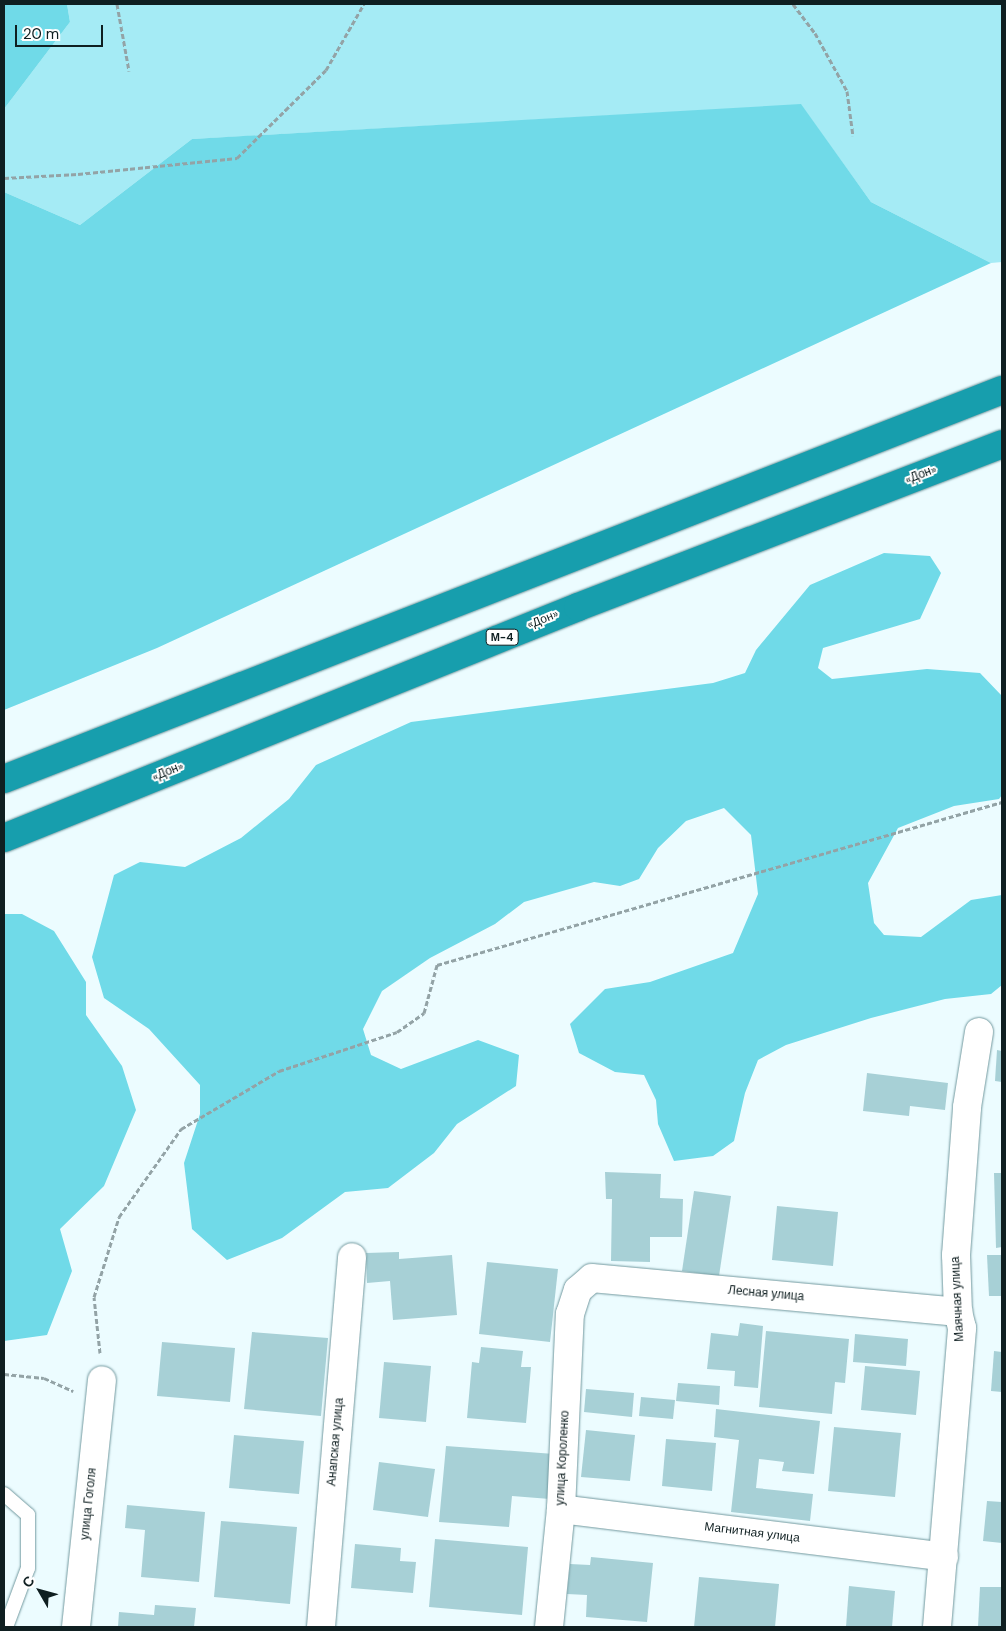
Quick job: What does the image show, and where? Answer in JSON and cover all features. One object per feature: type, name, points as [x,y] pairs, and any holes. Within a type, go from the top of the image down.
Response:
[{"type":"highway","points":[[4,779],[1002,390]]},
{"type":"highway","name":"«Дон»","points":[[4,838],[578,607],[1002,444]]},
{"type":"street","name":"Маячная улица","points":[[937,1627],[962,1328],[958,1312],[956,1255],[967,1107],[979,1032]]},
{"type":"street","name":"Анапская улица","points":[[321,1627],[352,1257]]},
{"type":"street","name":"Лесная улица","points":[[578,1290],[592,1278],[958,1312]]},
{"type":"street","name":"улица Короленко","points":[[549,1627],[561,1508],[570,1314],[578,1290]]},
{"type":"street","name":"улица Гоголя","points":[[76,1627],[101,1391]]},
{"type":"street","name":"Магнитная улица","points":[[561,1508],[944,1557]]},
{"type":"lane","points":[[4,1494],[28,1515],[28,1568],[6,1627]]},
{"type":"path","points":[[117,4],[129,71]]},
{"type":"path","points":[[4,178],[78,174],[237,158],[326,70],[364,4]]},
{"type":"path","points":[[793,4],[815,33],[847,91],[853,136]]},
{"type":"path","points":[[4,1374],[44,1378],[101,1391],[94,1297],[119,1218],[180,1129],[279,1071],[397,1032],[424,1013],[437,965],[1002,802]]},
{"type":"shaded area","points":[[4,4],[67,4],[70,22],[4,109]]},
{"type":"shaded area","points":[[67,4],[1002,4],[1002,262],[991,263],[871,202],[801,105],[192,139],[80,225],[4,192],[4,109],[70,22]]},
{"type":"shaded area","points":[[801,104],[871,202],[991,263],[157,648],[4,710],[4,192],[80,225],[192,139]]},
{"type":"shaded area","points":[[884,553],[930,556],[941,573],[920,619],[823,648],[818,668],[832,679],[927,669],[980,673],[1002,696],[1002,795],[999,799],[954,806],[898,828],[868,883],[874,923],[884,935],[921,937],[971,900],[1002,895],[1002,985],[991,994],[945,999],[871,1018],[786,1045],[758,1060],[745,1093],[734,1141],[713,1156],[674,1161],[658,1124],[656,1100],[644,1075],[615,1072],[579,1053],[570,1024],[605,989],[650,982],[733,953],[758,894],[751,835],[724,808],[686,821],[658,848],[639,879],[620,886],[594,882],[524,902],[495,924],[430,958],[382,991],[363,1029],[371,1055],[401,1069],[478,1040],[519,1055],[516,1086],[457,1124],[434,1153],[388,1188],[345,1192],[282,1238],[227,1260],[192,1229],[184,1163],[200,1114],[200,1085],[149,1029],[104,998],[92,957],[114,875],[140,862],[185,867],[241,838],[289,799],[316,765],[411,722],[713,683],[745,673],[756,650],[810,585]]},
{"type":"shaded area","points":[[4,914],[22,914],[54,931],[86,982],[86,1015],[122,1066],[136,1110],[104,1186],[60,1229],[72,1271],[47,1335],[4,1341]]},
{"type":"building","points":[[997,1050],[1002,1051],[1002,1082],[995,1081]]},
{"type":"building","points":[[867,1073],[948,1083],[945,1110],[910,1106],[909,1116],[863,1111]]},
{"type":"building","points":[[605,1172],[661,1174],[660,1198],[683,1199],[682,1237],[650,1237],[650,1262],[611,1261],[612,1199],[606,1199]]},
{"type":"building","points":[[994,1173],[1002,1173],[1002,1247],[996,1248]]},
{"type":"building","points":[[694,1191],[731,1196],[719,1276],[682,1271]]},
{"type":"building","points":[[777,1206],[838,1212],[833,1266],[772,1260]]},
{"type":"building","points":[[399,1252],[399,1259],[452,1255],[457,1315],[393,1320],[390,1281],[367,1283],[366,1253]]},
{"type":"building","points":[[987,1255],[1002,1255],[1002,1296],[989,1296]]},
{"type":"building","points":[[487,1262],[558,1269],[550,1342],[479,1334]]},
{"type":"building","points":[[740,1323],[763,1326],[758,1388],[734,1386],[735,1371],[707,1369],[711,1333],[738,1336]]},
{"type":"building","points":[[766,1331],[849,1339],[845,1383],[835,1382],[832,1414],[759,1407]]},
{"type":"building","points":[[252,1332],[328,1338],[321,1416],[244,1409]]},
{"type":"building","points":[[855,1334],[908,1339],[906,1366],[853,1362]]},
{"type":"building","points":[[162,1342],[235,1348],[230,1402],[157,1396]]},
{"type":"building","points":[[481,1347],[523,1351],[521,1367],[531,1367],[526,1423],[467,1418],[472,1362],[479,1363]]},
{"type":"building","points":[[994,1351],[1002,1352],[1002,1392],[991,1391]]},
{"type":"building","points":[[384,1362],[431,1366],[426,1422],[379,1418]]},
{"type":"building","points":[[865,1366],[920,1371],[916,1415],[861,1410]]},
{"type":"building","points":[[678,1383],[720,1386],[719,1405],[676,1401]]},
{"type":"building","points":[[586,1389],[634,1393],[632,1417],[584,1412]]},
{"type":"building","points":[[641,1397],[675,1400],[673,1419],[639,1416]]},
{"type":"building","points":[[716,1409],[820,1421],[814,1474],[782,1471],[784,1462],[759,1459],[756,1488],[813,1494],[810,1521],[731,1512],[739,1440],[714,1437]]},
{"type":"building","points":[[834,1427],[901,1433],[895,1497],[828,1491]]},
{"type":"building","points":[[586,1430],[635,1435],[630,1481],[581,1477]]},
{"type":"building","points":[[234,1435],[304,1441],[299,1494],[229,1488]]},
{"type":"building","points":[[666,1439],[716,1443],[712,1491],[662,1486]]},
{"type":"building","points":[[446,1446],[554,1454],[550,1499],[512,1496],[509,1527],[439,1522]]},
{"type":"building","points":[[379,1462],[435,1469],[428,1517],[373,1510]]},
{"type":"building","points":[[987,1501],[1002,1502],[1002,1543],[983,1541]]},
{"type":"building","points":[[127,1505],[205,1512],[199,1582],[141,1577],[145,1530],[125,1528]]},
{"type":"building","points":[[221,1521],[297,1527],[290,1604],[214,1597]]},
{"type":"building","points":[[435,1539],[528,1547],[522,1615],[429,1607]]},
{"type":"building","points":[[355,1544],[401,1548],[400,1561],[416,1562],[413,1593],[351,1588]]},
{"type":"building","points":[[591,1557],[653,1563],[647,1622],[586,1617],[587,1595],[567,1594],[570,1564],[590,1565]]},
{"type":"building","points":[[699,1577],[779,1584],[775,1627],[694,1627]]},
{"type":"building","points":[[849,1586],[895,1591],[892,1627],[846,1627]]},
{"type":"building","points":[[980,1587],[1002,1587],[1002,1627],[978,1627]]},
{"type":"building","points":[[155,1605],[196,1608],[194,1627],[118,1627],[119,1612],[154,1615]]}]
